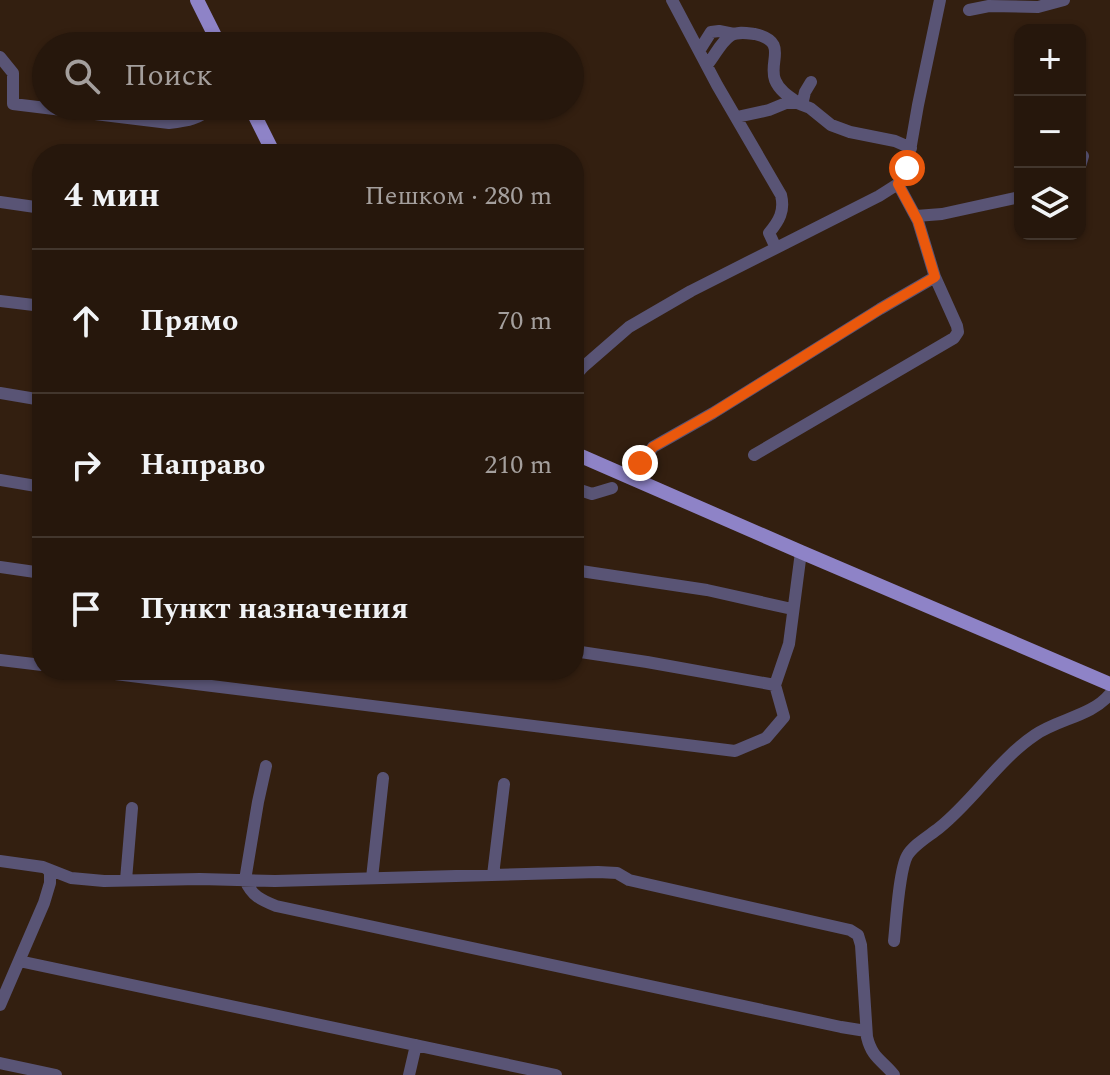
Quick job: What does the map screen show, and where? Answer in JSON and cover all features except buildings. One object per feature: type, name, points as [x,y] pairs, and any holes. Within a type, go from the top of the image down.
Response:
[{"type":"main road","points":[[198,0],[213,32]]},
{"type":"main road","points":[[257,120],[269,144]]},
{"type":"main road","points":[[584,457],[1110,684]]},
{"type":"street","points":[[672,0],[781,195],[781,215],[769,233],[776,248]]},
{"type":"street","points":[[584,366],[629,327],[691,291],[901,182],[907,168],[940,3],[926,0]]},
{"type":"street","points":[[969,10],[989,6],[1038,7],[1064,0]]},
{"type":"street","points":[[699,51],[711,32],[763,36],[772,43],[776,55],[773,74],[776,83],[800,104],[831,125],[911,148]]},
{"type":"street","points":[[707,65],[729,36],[734,34]]},
{"type":"street","points":[[0,57],[13,73],[6,103],[32,106]]},
{"type":"street","points":[[800,104],[811,82]]},
{"type":"street","points":[[737,117],[786,103],[800,104]]},
{"type":"street","points":[[145,120],[169,123],[189,120]]},
{"type":"street","points":[[754,455],[954,338],[958,332],[935,277],[916,216],[898,184]]},
{"type":"street","points":[[916,216],[942,214],[1014,198]]},
{"type":"street","points":[[0,202],[32,207]]},
{"type":"street","points":[[631,478],[653,447],[935,277]]},
{"type":"street","points":[[0,301],[32,305]]},
{"type":"street","points":[[0,393],[32,398]]},
{"type":"street","points":[[0,480],[32,485]]},
{"type":"street","points":[[584,491],[592,494],[612,488]]},
{"type":"street","points":[[163,680],[735,751],[766,738],[784,717],[775,685],[789,644],[801,552]]},
{"type":"street","points":[[0,567],[32,572]]},
{"type":"street","points":[[584,572],[707,590],[792,609]]},
{"type":"street","points":[[584,653],[775,685]]},
{"type":"street","points":[[0,660],[32,664]]},
{"type":"street","points":[[894,941],[901,879],[907,857],[916,846],[955,816],[1017,749],[1063,720],[1101,705],[1110,694]]},
{"type":"street","points":[[266,766],[245,880],[257,898],[276,906],[866,1031]]},
{"type":"street","points":[[372,878],[383,778]]},
{"type":"street","points":[[493,875],[504,784]]},
{"type":"street","points":[[126,880],[132,808]]},
{"type":"street","points":[[0,861],[47,869],[71,878]]},
{"type":"street","points":[[0,1005],[44,903],[50,883],[47,869]]},
{"type":"street","points":[[50,883],[71,878],[245,880],[617,873],[629,880],[850,930],[858,935],[869,1047],[894,1075]]},
{"type":"street","points":[[19,961],[556,1075]]},
{"type":"street","points":[[409,1075],[416,1045]]},
{"type":"street","points":[[0,1063],[56,1075]]},
{"type":"route","points":[[640,463],[653,447],[672,435],[935,277],[918,221],[898,184],[907,168]]}]
